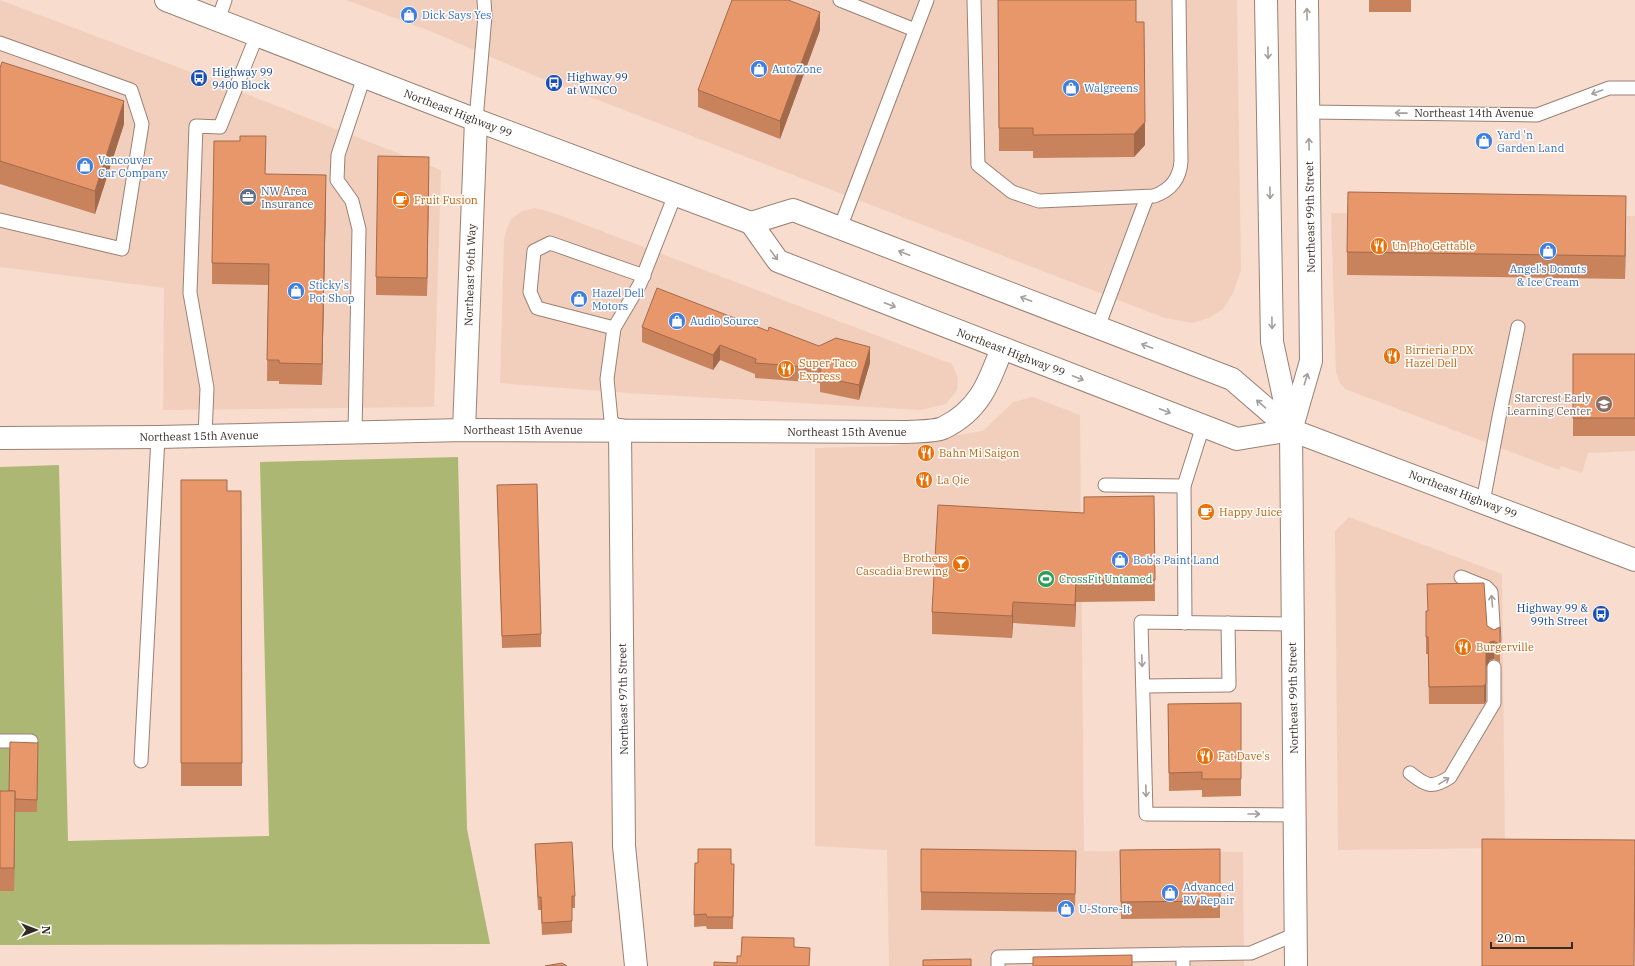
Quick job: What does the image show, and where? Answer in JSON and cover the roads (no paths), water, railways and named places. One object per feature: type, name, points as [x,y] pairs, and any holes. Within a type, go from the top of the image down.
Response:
[{"type":"main road","name":"Northeast Highway 99","points":[[166,0],[221,10],[257,36],[751,223],[778,261],[1237,439],[1291,430]]},
{"type":"main road","name":"Northeast 99th Street","points":[[1266,0],[1272,342],[1291,430],[1296,966]]},
{"type":"main road","name":"Northeast 99th Street","points":[[1291,430],[1311,361],[1307,0]]},
{"type":"main road","name":"Northeast 96th Way","points":[[464,430],[476,120]]},
{"type":"main road","name":"Northeast Highway 99","points":[[751,223],[794,210],[1232,379],[1291,430],[1635,560]]},
{"type":"main road","name":"Northeast 15th Avenue","points":[[0,438],[158,437],[464,430],[906,432],[942,429],[972,409],[988,383],[1002,348]]},
{"type":"main road","name":"Northeast 97th Street","points":[[620,430],[624,846],[636,966]]},
{"type":"lane","points":[[476,120],[485,16],[484,0]]},
{"type":"lane","points":[[840,0],[916,30]]},
{"type":"lane","points":[[840,228],[927,0]]},
{"type":"lane","points":[[974,0],[978,165],[1012,192],[1039,201],[1147,197],[1166,190],[1176,180],[1181,167],[1179,0]]},
{"type":"lane","points":[[205,436],[207,388],[190,293],[196,126],[220,127],[257,36]]},
{"type":"lane","points":[[0,43],[131,90],[142,124],[122,249],[0,220]]},
{"type":"lane","points":[[356,433],[359,229],[352,201],[337,180],[338,155],[364,77]]},
{"type":"lane","name":"Northeast 14th Avenue","points":[[1308,112],[1537,115],[1609,88],[1635,88]]},
{"type":"lane","points":[[620,430],[611,420],[607,379],[614,328],[644,276],[675,195]]},
{"type":"lane","points":[[1098,327],[1147,197]]},
{"type":"lane","points":[[614,328],[538,308],[530,292],[534,251],[550,243],[644,276]]},
{"type":"lane","points":[[1483,502],[1518,327]]},
{"type":"lane","points":[[1185,623],[1184,486],[1203,426]]},
{"type":"lane","points":[[141,761],[158,437]]},
{"type":"lane","points":[[1105,485],[1184,486]]},
{"type":"lane","points":[[1461,578],[1486,587],[1491,592],[1494,640]]},
{"type":"lane","points":[[1292,624],[1141,622],[1146,814],[1295,815]]},
{"type":"lane","points":[[1143,686],[1229,685],[1228,623]]},
{"type":"lane","points":[[1410,773],[1424,784],[1438,785],[1450,777],[1494,702],[1494,667]]},
{"type":"lane","points":[[0,741],[31,741]]},
{"type":"lane","points":[[998,966],[998,957],[1183,960],[1251,953],[1296,934]]},
{"type":"place","name":"Dick Says Yes","points":[[409,15]]},
{"type":"place","name":"AutoZone","points":[[759,69]]},
{"type":"place","name":"Highway 99 9400 Block","points":[[199,78]]},
{"type":"place","name":"Highway 99 at WINCO","points":[[554,83]]},
{"type":"place","name":"Walgreens","points":[[1071,88]]},
{"type":"place","name":"Yard 'n Garden Land","points":[[1484,141]]},
{"type":"place","name":"Vancouver Car Company","points":[[85,166]]},
{"type":"place","name":"NW Area Insurance","points":[[248,197]]},
{"type":"place","name":"Fruit Fusion","points":[[401,200]]},
{"type":"place","name":"Un Pho Gettable","points":[[1379,246]]},
{"type":"place","name":"Angel’s Donuts & Ice Cream","points":[[1548,251]]},
{"type":"place","name":"Sticky's Pot Shop","points":[[296,291]]},
{"type":"place","name":"Hazel Dell Motors","points":[[579,299]]},
{"type":"place","name":"Audio Source","points":[[677,321]]},
{"type":"place","name":"Birrieria PDX Hazel Dell","points":[[1392,356]]},
{"type":"place","name":"Super Taco Express","points":[[786,369]]},
{"type":"place","name":"Starcrest Early Learning Center","points":[[1604,404]]},
{"type":"place","name":"Bahn Mi Saigon","points":[[926,453]]},
{"type":"place","name":"La Qie","points":[[924,480]]},
{"type":"place","name":"Happy Juice","points":[[1206,512]]},
{"type":"place","name":"Bob's Paint Land","points":[[1120,560]]},
{"type":"place","name":"Brothers Cascadia Brewing","points":[[961,564]]},
{"type":"place","name":"CrossFit Untamed","points":[[1046,579]]},
{"type":"place","name":"Highway 99 & 99th Street","points":[[1601,614]]},
{"type":"place","name":"Burgerville","points":[[1463,647]]},
{"type":"place","name":"Fat Dave's","points":[[1205,756]]},
{"type":"place","name":"Advanced RV Repair","points":[[1170,893]]},
{"type":"place","name":"U-Store-It","points":[[1066,909]]}]
